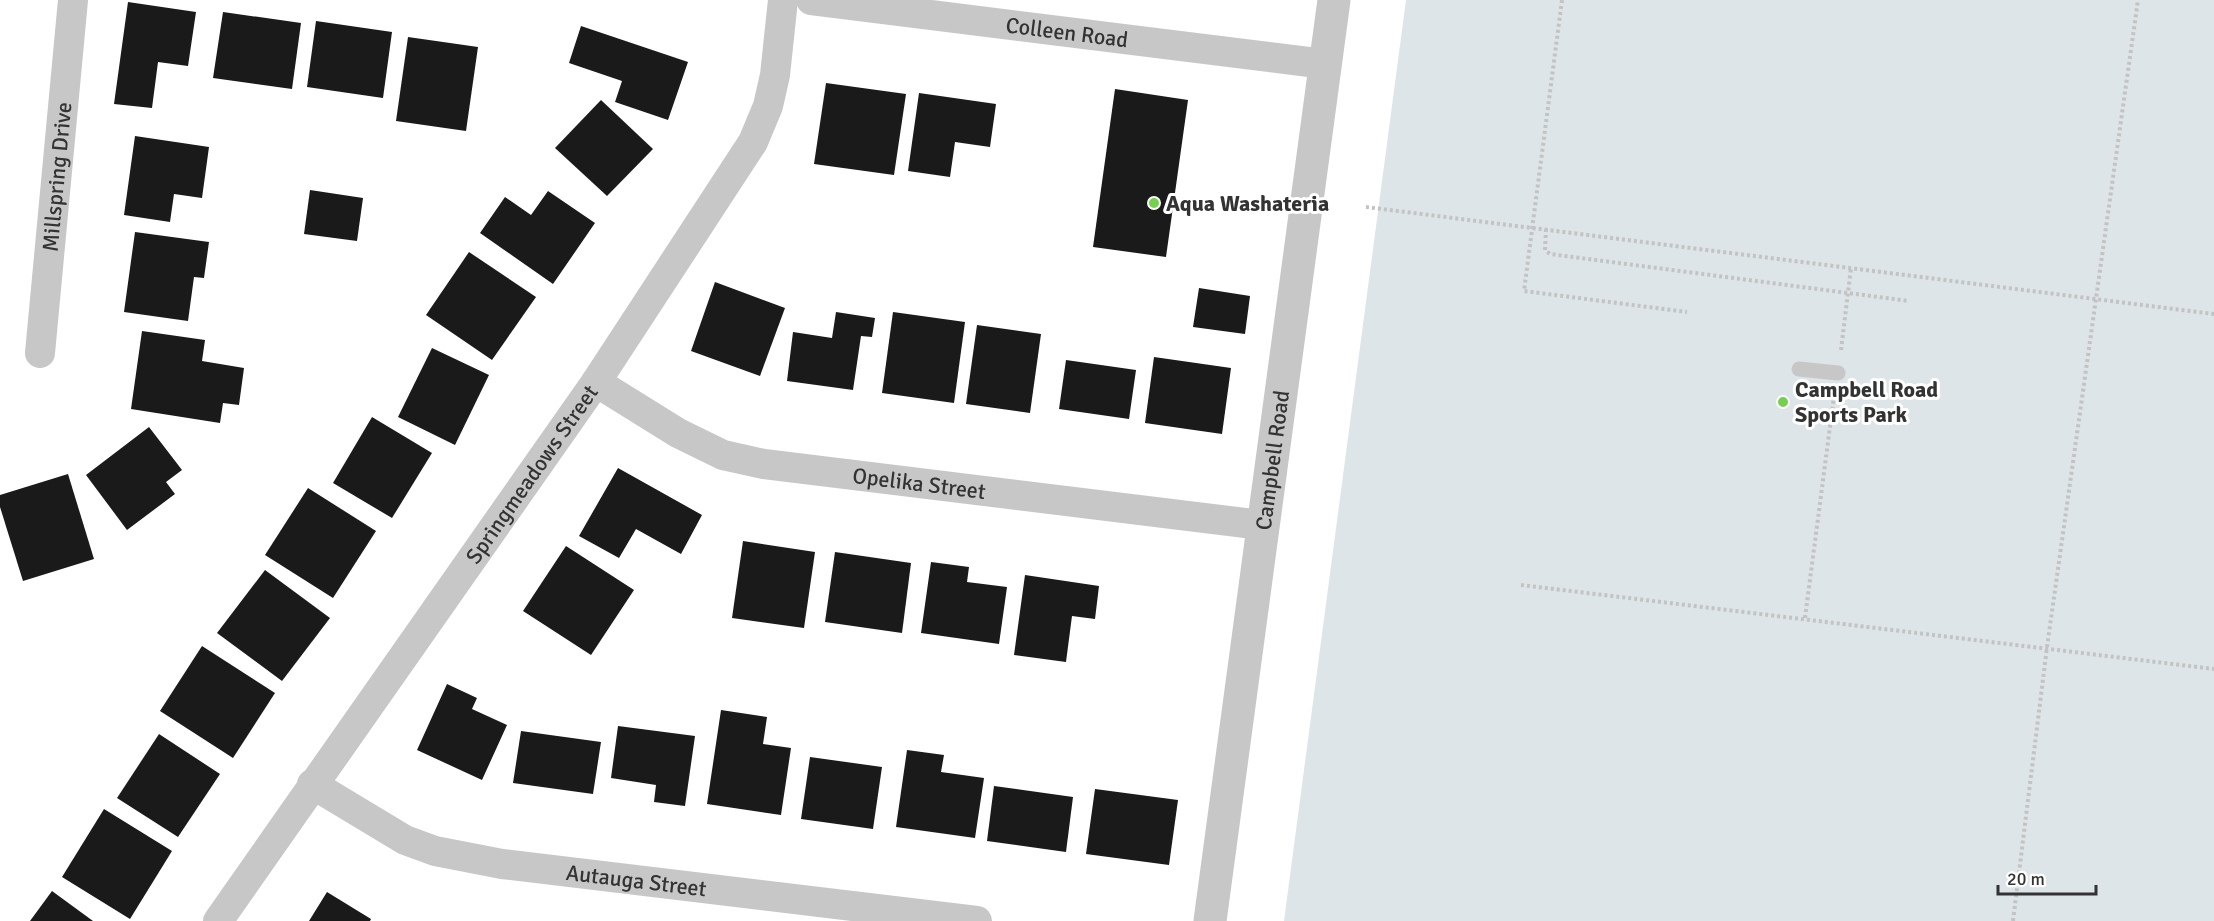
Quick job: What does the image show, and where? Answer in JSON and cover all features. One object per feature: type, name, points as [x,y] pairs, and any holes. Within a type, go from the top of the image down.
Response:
[{"type":"street","name":"Millspring Drive","points":[[40,353],[73,0]]},
{"type":"street","name":"Springmeadows Street","points":[[218,921],[596,382],[753,142],[768,106],[775,75],[783,0]]},
{"type":"street","name":"Colleen Road","points":[[811,0],[1324,64]]},
{"type":"street","name":"Campbell Road","points":[[1210,921],[1334,0]]},
{"type":"street","name":"Opelika Street","points":[[596,382],[678,433],[714,451],[764,465],[1262,525]]},
{"type":"street","name":"Autauga Street","points":[[312,784],[405,840],[435,851],[502,864],[977,921]]},
{"type":"lane","points":[[1799,369],[1838,373]]},
{"type":"path","points":[[1562,0],[1524,291],[1687,312]]},
{"type":"path","points":[[2013,921],[2047,648],[2138,0]]},
{"type":"path","points":[[1366,207],[2214,314]]},
{"type":"path","points":[[1546,229],[1545,250],[1550,254],[1909,301]]},
{"type":"path","points":[[1805,618],[1851,268]]},
{"type":"path","points":[[1521,585],[2214,669]]},
{"type":"shaded area","name":"Campbell Road Sports Park","points":[[1406,0],[2214,0],[2214,921],[1284,921]]},
{"type":"building","points":[[128,2],[196,12],[188,66],[158,62],[152,108],[114,104]]},
{"type":"building","points":[[223,12],[301,23],[292,89],[213,78]]},
{"type":"building","points":[[316,21],[392,32],[383,98],[307,87]]},
{"type":"building","points":[[581,26],[688,62],[668,120],[615,102],[622,81],[569,63]]},
{"type":"building","points":[[408,37],[478,47],[466,131],[396,121]]},
{"type":"building","points":[[826,83],[906,94],[894,175],[814,164]]},
{"type":"building","points":[[1115,89],[1188,100],[1166,257],[1093,247]]},
{"type":"building","points":[[919,93],[996,104],[990,147],[955,142],[950,177],[908,171]]},
{"type":"building","points":[[601,100],[653,149],[607,196],[555,148]]},
{"type":"building","points":[[135,136],[209,147],[202,198],[174,194],[170,222],[124,215]]},
{"type":"building","points":[[310,190],[363,198],[357,241],[304,234]]},
{"type":"building","points":[[548,191],[595,223],[553,284],[480,233],[505,197],[531,215]]},
{"type":"building","points":[[135,232],[209,242],[204,278],[194,277],[188,321],[124,312]]},
{"type":"building","points":[[469,252],[536,297],[492,360],[426,315]]},
{"type":"building","points":[[715,282],[785,308],[760,376],[691,351]]},
{"type":"building","points":[[1199,288],[1250,296],[1245,334],[1193,327]]},
{"type":"building","points":[[836,312],[875,318],[872,337],[861,336],[853,390],[787,381],[793,332],[832,338]]},
{"type":"building","points":[[893,312],[965,322],[954,403],[882,393]]},
{"type":"building","points":[[977,325],[1041,334],[1030,413],[966,404]]},
{"type":"building","points":[[142,331],[205,340],[202,361],[244,368],[239,405],[223,403],[220,423],[131,409]]},
{"type":"building","points":[[432,348],[489,375],[455,445],[398,417]]},
{"type":"building","points":[[1154,357],[1231,368],[1222,434],[1145,423]]},
{"type":"building","points":[[1066,360],[1136,370],[1129,419],[1059,409]]},
{"type":"building","points":[[372,417],[432,453],[392,518],[333,483]]},
{"type":"building","points":[[149,427],[182,470],[166,482],[175,494],[127,530],[86,475]]},
{"type":"building","points":[[618,468],[702,515],[681,554],[636,529],[619,558],[579,536]]},
{"type":"building","points":[[68,474],[94,559],[23,581],[0,507],[0,495]]},
{"type":"building","points":[[308,488],[376,531],[333,598],[265,555]]},
{"type":"building","points":[[743,541],[815,552],[804,628],[732,618]]},
{"type":"building","points":[[566,546],[634,590],[591,655],[523,611]]},
{"type":"building","points":[[835,552],[911,563],[902,633],[825,622]]},
{"type":"building","points":[[931,562],[969,567],[967,582],[1007,587],[999,644],[921,633]]},
{"type":"building","points":[[265,570],[330,618],[282,681],[217,633]]},
{"type":"building","points":[[1025,575],[1099,586],[1095,619],[1072,616],[1066,662],[1014,655]]},
{"type":"building","points":[[202,646],[275,693],[233,758],[160,711]]},
{"type":"building","points":[[447,684],[477,698],[472,709],[507,725],[482,780],[417,750]]},
{"type":"building","points":[[721,710],[767,717],[763,744],[791,748],[781,815],[707,804]]},
{"type":"building","points":[[618,726],[695,736],[685,806],[654,802],[656,785],[611,778]]},
{"type":"building","points":[[521,731],[601,742],[593,794],[513,783]]},
{"type":"building","points":[[159,734],[220,774],[178,837],[117,798]]},
{"type":"building","points":[[907,750],[944,755],[941,772],[984,778],[975,838],[896,827]]},
{"type":"building","points":[[810,757],[882,767],[873,829],[801,819]]},
{"type":"building","points":[[994,786],[1073,797],[1066,852],[987,841]]},
{"type":"building","points":[[1095,789],[1178,800],[1169,865],[1086,854]]},
{"type":"building","points":[[104,809],[172,851],[130,919],[62,877]]},
{"type":"building","points":[[52,891],[93,921],[30,921]]},
{"type":"building","points":[[327,892],[371,919],[370,921],[309,921]]},
{"type":"place","name":"Aqua Washateria","points":[[1154,203]]},
{"type":"place","name":"Campbell Road Sports Park","points":[[1783,402]]}]
